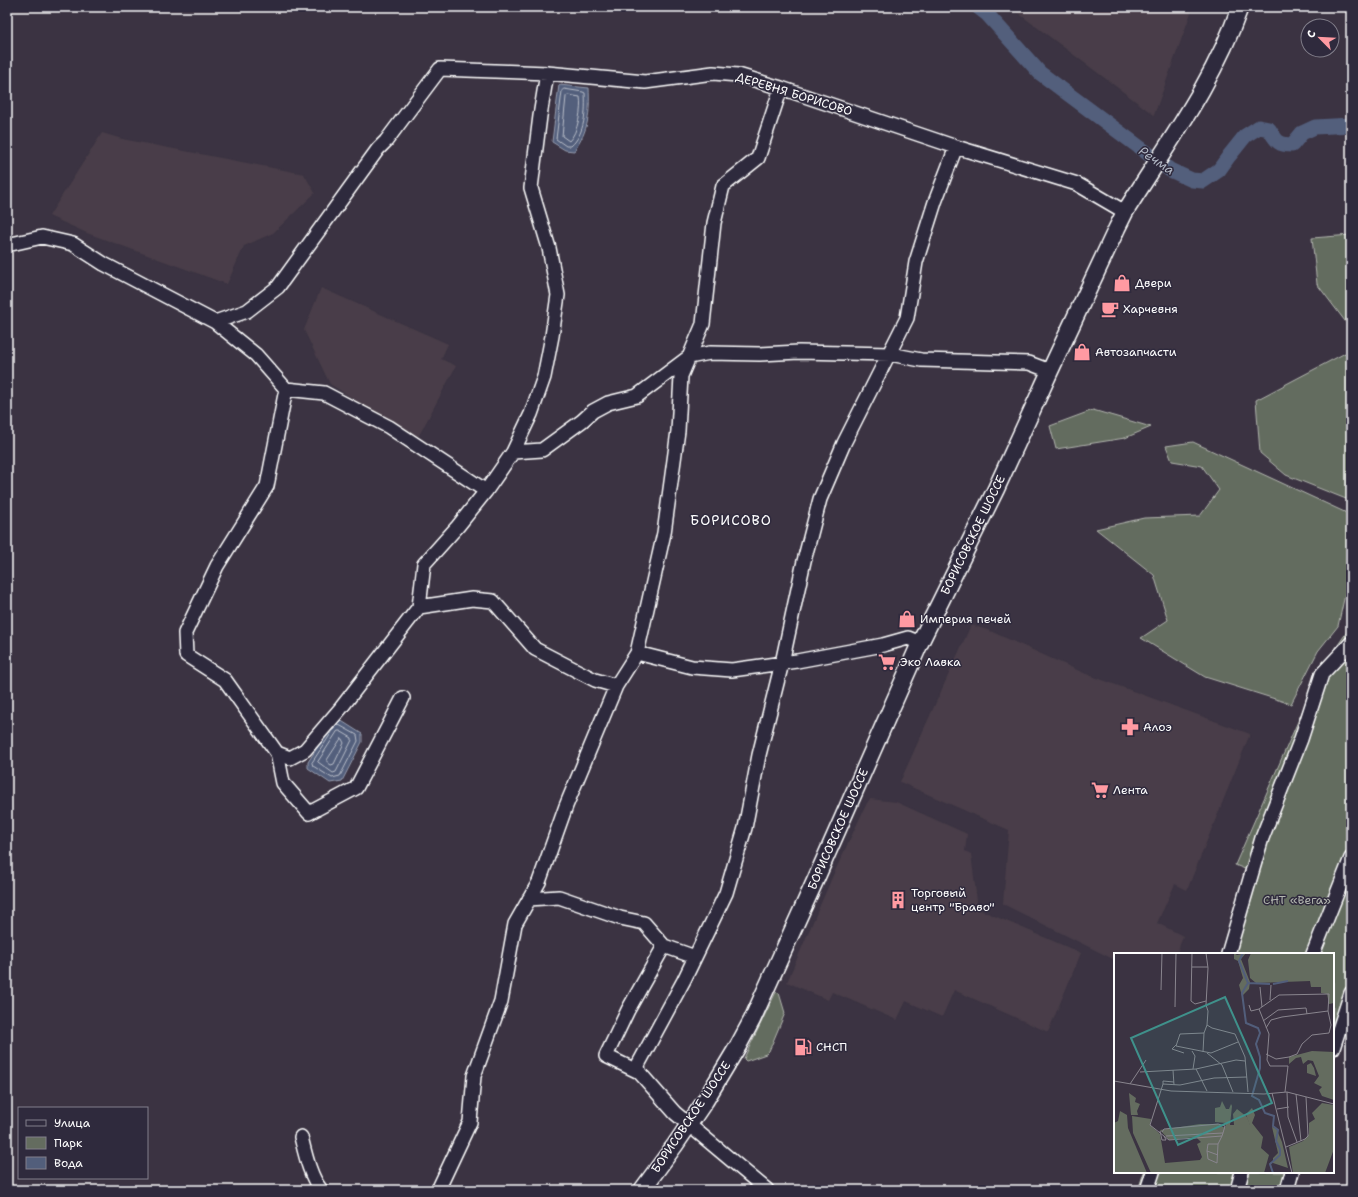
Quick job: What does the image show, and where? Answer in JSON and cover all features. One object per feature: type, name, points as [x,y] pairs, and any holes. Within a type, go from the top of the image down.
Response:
[{"type":"main road","name":"БОРИСОВСКОЕ ШОССЕ","points":[[642,1190],[718,1081],[752,1020],[920,642],[996,489],[1125,212],[1215,66],[1240,7]]},
{"type":"street","name":"ДЕРЕВНЯ БОРИСОВО","points":[[215,322],[247,311],[278,288],[378,149],[386,141],[440,69],[547,73],[645,82],[713,73],[738,75],[956,147],[1077,184],[1125,212]]},
{"type":"street","points":[[277,753],[290,758],[305,750],[341,708],[419,607],[424,564],[458,526],[486,491],[513,452],[531,414],[544,378],[558,294],[549,248],[531,188],[547,73]]},
{"type":"street","points":[[438,1190],[470,1122],[474,1076],[501,1001],[515,924],[539,882],[566,806],[616,686],[637,653],[664,533],[678,431],[681,376],[703,324],[714,223],[723,186],[758,158],[781,88]]},
{"type":"street","points":[[639,1072],[638,1064],[695,957],[726,893],[745,828],[759,755],[820,499],[844,442],[907,318],[916,262],[935,202],[956,147]]},
{"type":"street","points":[[7,245],[42,237],[73,244],[104,264],[215,322],[256,355],[286,389],[324,392],[389,427],[486,491]]},
{"type":"street","points":[[513,452],[542,450],[582,421],[592,411],[608,403],[637,396],[689,357],[710,353],[760,354],[799,352],[890,354],[921,360],[1029,363],[1050,371]]},
{"type":"street","points":[[286,389],[267,486],[217,566],[185,633],[186,656],[225,680],[277,753],[283,783],[309,813],[356,788],[403,698]]},
{"type":"street","points":[[419,607],[472,599],[494,601],[535,649],[595,680],[616,686]]},
{"type":"street","points":[[637,653],[692,667],[732,670],[797,661],[883,645],[908,638],[920,642]]},
{"type":"street","points":[[1228,953],[1262,838],[1301,739],[1322,674],[1351,643]]},
{"type":"street","points":[[1314,953],[1351,858]]},
{"type":"street","points":[[529,899],[559,897],[620,918],[644,924],[664,946],[695,957]]},
{"type":"street","points":[[664,946],[628,1010],[606,1056],[639,1072],[675,1113],[688,1125],[767,1190]]},
{"type":"street","points":[[1334,1045],[1351,993]]},
{"type":"street","points":[[301,1137],[306,1157],[317,1186],[321,1190]]},
{"type":"street","points":[[1147,1190],[1153,1173]]},
{"type":"street","points":[[1237,1190],[1242,1173]]},
{"type":"street","points":[[1286,1190],[1292,1173]]},
{"type":"shaded area","points":[[1010,7],[1193,7],[1154,115]]},
{"type":"shaded area","points":[[102,133],[122,139],[304,174],[315,193],[273,233],[244,246],[227,284],[87,233],[49,216]]},
{"type":"shaded area","points":[[321,288],[448,344],[441,359],[456,366],[417,439],[330,384],[304,330]]},
{"type":"shaded area","points":[[971,625],[990,631],[1086,674],[1250,734],[1187,890],[1175,884],[1157,923],[1183,936],[1177,953],[1114,953],[1114,960],[1003,904],[1009,830],[900,782]]},
{"type":"shaded area","points":[[870,799],[896,802],[967,834],[965,851],[971,854],[978,909],[1081,953],[1048,1032],[954,990],[942,1017],[906,1001],[897,1020],[832,992],[828,1000],[787,982],[834,873]]},
{"type":"green space","points":[[1351,235],[1351,329],[1317,284],[1312,238]]},
{"type":"green space","points":[[1351,350],[1351,501],[1286,475],[1260,453],[1256,400]]},
{"type":"green space","points":[[1093,410],[1151,427],[1125,438],[1056,449],[1050,426]]},
{"type":"green space","points":[[1193,442],[1351,515],[1351,580],[1348,581],[1338,626],[1318,651],[1291,704],[1205,677],[1141,638],[1168,620],[1154,575],[1096,529],[1144,518],[1200,516],[1219,490],[1202,466],[1172,461],[1166,446]]},
{"type":"green space","name":"СНТ «Вега»","points":[[1351,626],[1351,1008],[1334,1060],[1334,953],[1221,953],[1250,871],[1235,865],[1320,671]]},
{"type":"green space","points":[[776,992],[779,993],[785,1013],[769,1051],[766,1054],[746,1061],[744,1059],[745,1056]]},
{"type":"green space","points":[[1144,1173],[1298,1173],[1292,1190],[1138,1190]]},
{"type":"water","points":[[559,85],[589,88],[588,121],[583,136],[574,151],[565,150],[552,142]]},
{"type":"water","points":[[340,720],[362,734],[362,742],[342,781],[330,783],[308,768],[308,762],[334,722]]},
{"type":"waterway","name":"Речма","points":[[978,7],[987,14],[1040,73],[1170,170],[1192,180],[1203,181],[1219,170],[1245,136],[1259,127],[1269,129],[1275,139],[1280,143],[1292,145],[1302,133],[1315,127],[1351,125]]},
{"type":"place","name":"Двери","points":[[1122,283]]},
{"type":"place","name":"Харчевня","points":[[1110,309]]},
{"type":"place","name":"Автозапчасти","points":[[1082,352]]},
{"type":"place","name":"Империя печей","points":[[907,619]]},
{"type":"place","name":"Эко Лавка","points":[[887,662]]},
{"type":"place","name":"Алоэ","points":[[1130,727]]},
{"type":"place","name":"Лента","points":[[1100,790]]},
{"type":"place","name":"Торговый центр \"Браво\"","points":[[898,900]]},
{"type":"place","name":"СНСП","points":[[803,1047]]},
{"type":"district","name":"БОРИСОВО","points":[[731,520]]}]
